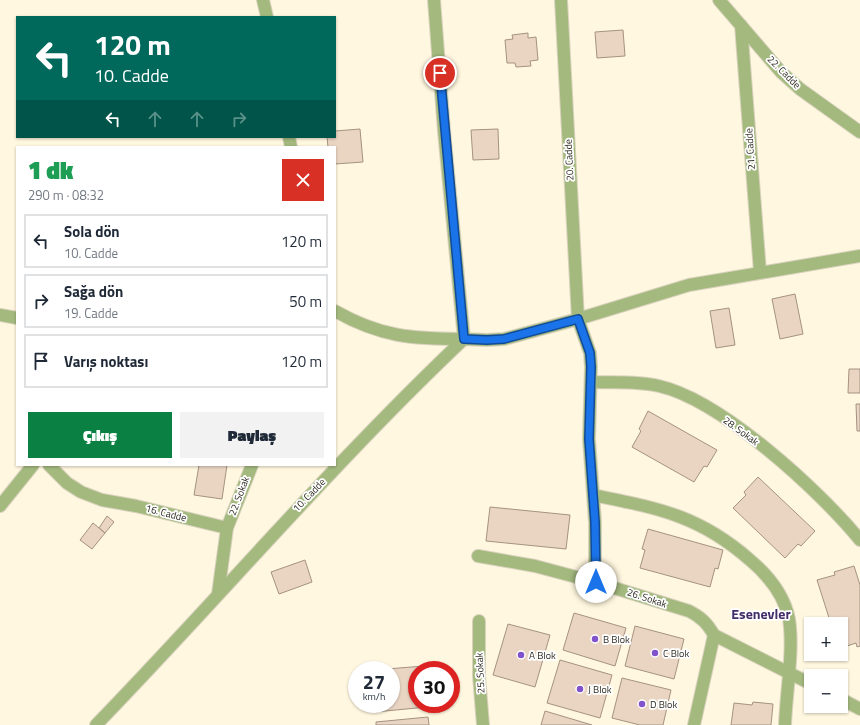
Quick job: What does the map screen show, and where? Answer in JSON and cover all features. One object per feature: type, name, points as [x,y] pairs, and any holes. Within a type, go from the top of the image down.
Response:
[{"type":"street","points":[[263,0],[267,16]]},
{"type":"street","points":[[434,0],[444,131],[464,339]]},
{"type":"street","name":"20. Cadde","points":[[561,0],[578,319],[590,353],[592,382],[589,439],[593,495],[596,582]]},
{"type":"street","name":"22. Cadde","points":[[719,0],[781,72],[795,85],[860,132]]},
{"type":"street","name":"21. Cadde","points":[[741,25],[760,272]]},
{"type":"street","points":[[336,312],[355,322],[378,331],[400,336],[487,340],[504,339],[578,319],[689,285],[860,256]]},
{"type":"street","points":[[0,315],[16,318]]},
{"type":"street","name":"10. Cadde","points":[[96,725],[277,529],[411,389],[464,339]]},
{"type":"street","name":"28. Sokak","points":[[592,382],[658,386],[676,392],[704,406],[731,423],[769,452],[832,509],[860,540]]},
{"type":"street","points":[[0,506],[32,466]]},
{"type":"street","name":"16. Cadde","points":[[50,466],[67,483],[81,492],[102,500],[136,506],[227,528]]},
{"type":"street","name":"22. Sokak","points":[[227,528],[252,466]]},
{"type":"street","points":[[593,495],[650,506],[700,524],[716,533],[761,569],[776,587],[785,603],[789,620],[790,640],[784,725]]},
{"type":"street","points":[[218,594],[227,528]]},
{"type":"street","name":"26. Sokak","points":[[478,556],[535,566],[596,582],[688,611],[700,616],[707,623],[714,636]]},
{"type":"street","name":"25. Sokak","points":[[479,621],[479,676],[483,725]]},
{"type":"street","points":[[694,725],[714,636],[804,681]]},
{"type":"street","points":[[848,703],[860,709]]},
{"type":"building","points":[[623,30],[625,56],[597,58],[595,32]]},
{"type":"building","points":[[528,33],[528,38],[536,37],[538,60],[530,61],[531,66],[516,67],[515,63],[507,63],[505,40],[513,39],[512,35]]},
{"type":"building","points":[[360,129],[363,162],[336,164],[336,146],[328,146],[327,138],[336,138],[336,131]]},
{"type":"building","points":[[498,129],[499,159],[473,160],[471,130]]},
{"type":"building","points":[[795,294],[803,334],[780,339],[772,299]]},
{"type":"building","points":[[729,308],[735,345],[716,348],[710,311]]},
{"type":"building","points":[[849,369],[860,369],[860,393],[848,393]]},
{"type":"building","points":[[856,404],[860,404],[860,431],[857,431]]},
{"type":"building","points":[[648,411],[717,450],[707,467],[704,466],[694,482],[632,447],[641,431],[639,429]]},
{"type":"building","points":[[199,466],[227,466],[222,499],[194,495]]},
{"type":"building","points":[[758,477],[815,531],[801,546],[798,544],[785,558],[733,508],[746,495],[744,492]]},
{"type":"building","points":[[490,507],[570,515],[566,549],[486,541]]},
{"type":"building","points":[[107,516],[114,522],[105,533],[99,528]]},
{"type":"building","points":[[93,523],[105,533],[92,549],[80,540]]},
{"type":"building","points":[[648,529],[723,550],[718,569],[715,568],[710,587],[640,568],[645,550],[642,549]]},
{"type":"building","points":[[305,560],[312,582],[279,594],[271,572]]},
{"type":"building","points":[[854,566],[860,585],[860,646],[857,647],[856,643],[848,646],[848,617],[829,617],[817,580],[835,575],[834,572]]},
{"type":"building","name":"B Blok","points":[[574,613],[626,628],[615,666],[563,650]]},
{"type":"building","name":"A Blok","points":[[508,624],[550,635],[535,687],[493,675]]},
{"type":"building","name":"C Blok","points":[[635,626],[684,639],[674,679],[625,666]]},
{"type":"building","name":"J Blok","points":[[560,660],[612,675],[600,718],[547,703]]},
{"type":"building","points":[[408,667],[408,709],[400,710],[400,668]]},
{"type":"building","name":"D Blok","points":[[622,678],[671,690],[663,725],[640,725],[612,718]]},
{"type":"building","points":[[753,702],[773,704],[771,725],[731,725],[734,703],[752,705]]},
{"type":"building","points":[[545,711],[592,725],[541,725]]},
{"type":"building","points":[[428,717],[429,725],[376,725],[376,722]]},
{"type":"place","name":"B Blok","points":[[595,639]]},
{"type":"place","name":"C Blok","points":[[655,653]]},
{"type":"place","name":"A Blok","points":[[521,655]]},
{"type":"place","name":"J Blok","points":[[580,689]]},
{"type":"place","name":"D Blok","points":[[642,704]]},
{"type":"district","name":"Esenevler","points":[[761,613]]},
{"type":"route","points":[[440,73],[444,131],[464,339],[504,339],[547,326],[578,319],[590,353],[592,382],[589,439],[595,522],[596,582]]}]
